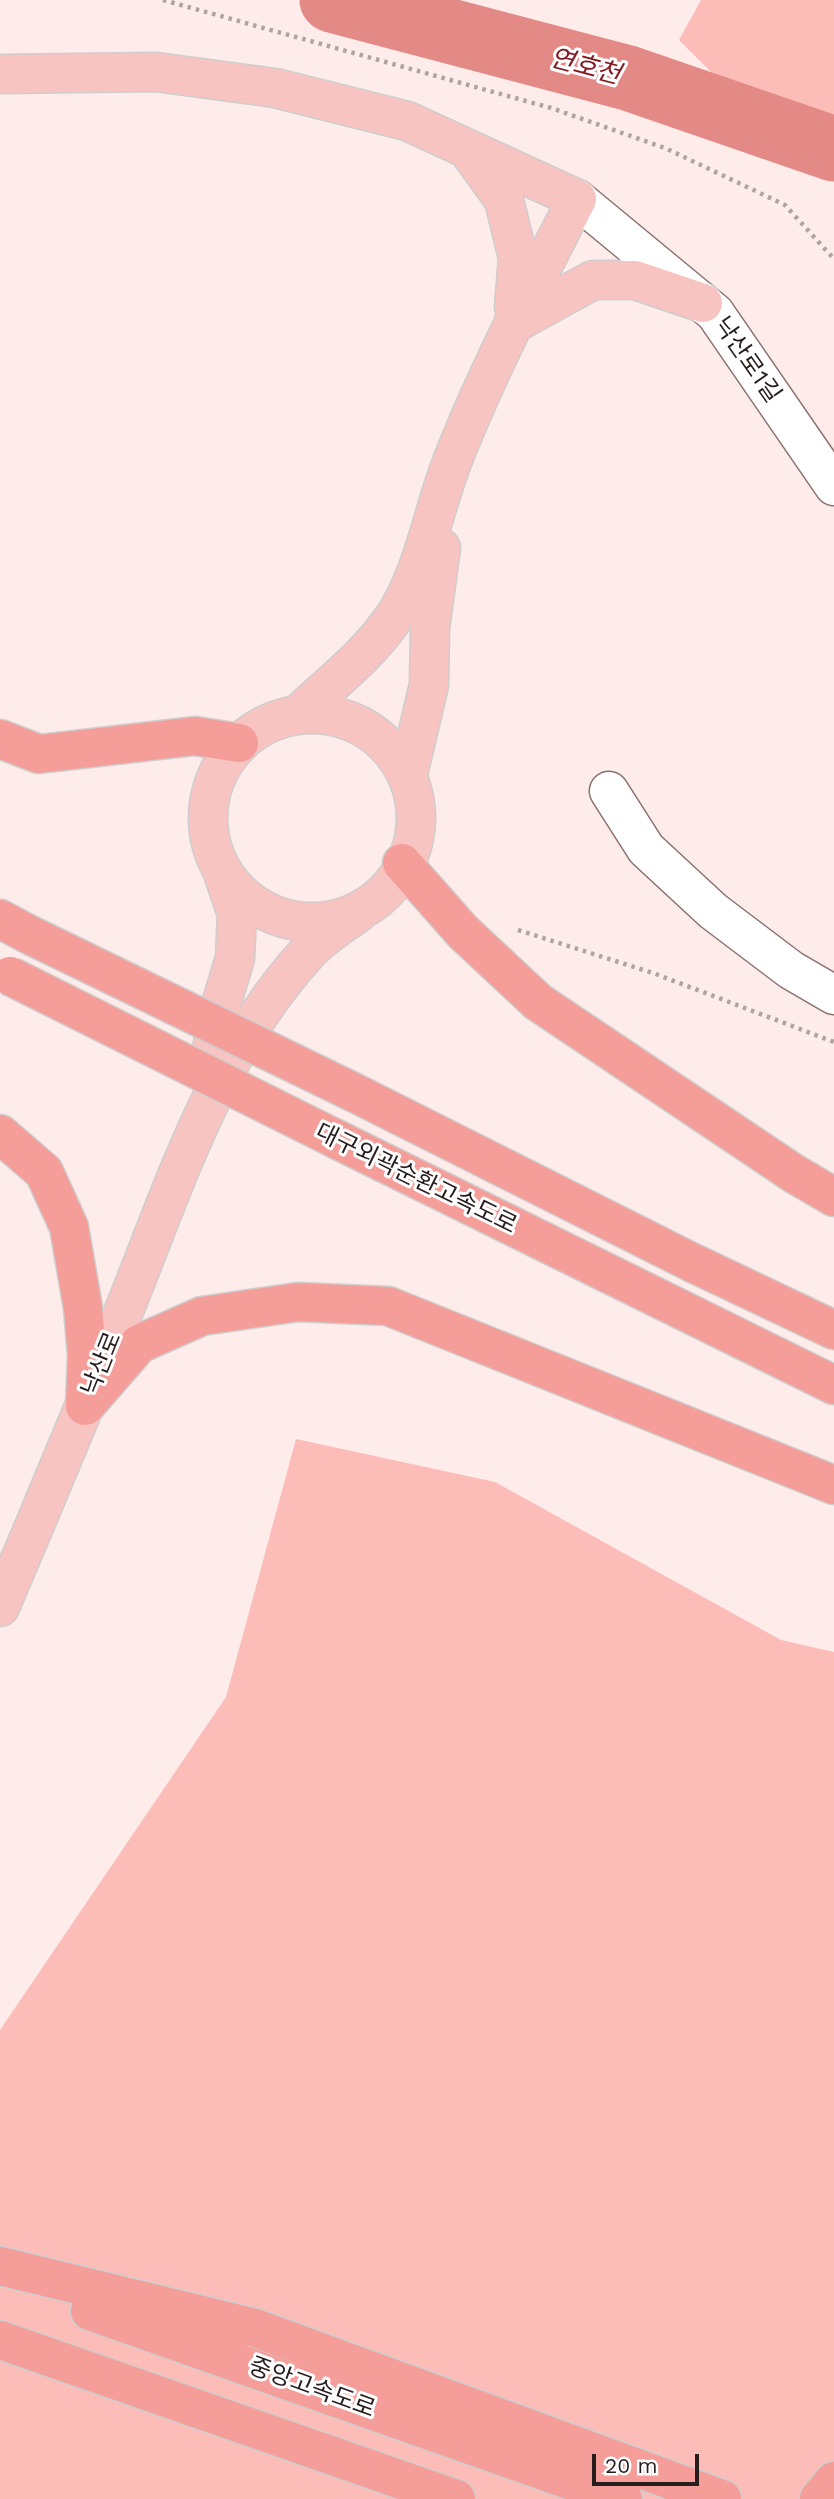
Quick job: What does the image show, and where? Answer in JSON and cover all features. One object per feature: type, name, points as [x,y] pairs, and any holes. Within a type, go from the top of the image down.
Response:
[{"type":"highway","points":[[0,739],[38,754],[195,736],[239,743]]},
{"type":"highway","points":[[402,863],[468,937],[538,1002],[793,1173],[834,1197]]},
{"type":"highway","name":"대구외곽순환고속도로","points":[[15,927],[355,1093],[691,1262],[834,1330]]},
{"type":"highway","name":"대구외곽순환고속도로","points":[[5,973],[834,1385]]},
{"type":"highway","points":[[0,1134],[44,1172],[69,1227],[84,1320],[87,1355],[85,1406]]},
{"type":"highway","points":[[85,1406],[139,1344],[202,1316],[298,1301],[388,1306],[834,1485]]},
{"type":"highway","points":[[0,2266],[255,2328],[722,2499]]},
{"type":"highway","name":"중앙고속도로","points":[[0,2280],[623,2499]]},
{"type":"highway","points":[[0,2340],[456,2499]]},
{"type":"highway","points":[[819,2499],[834,2481]]},
{"type":"main road","points":[[0,74],[156,72],[275,88],[407,121],[577,198],[513,324],[452,462],[411,585],[394,619],[374,643],[299,714]]},
{"type":"main road","points":[[467,148],[504,200],[518,258],[513,324]]},
{"type":"main road","points":[[513,324],[593,280],[635,281],[702,303]]},
{"type":"main road","points":[[408,774],[429,685],[430,628],[452,462]]},
{"type":"main road","points":[[299,714],[332,714],[363,725],[389,746],[408,774],[417,806],[398,879],[380,900],[331,931],[309,951],[281,985],[249,1030],[201,1120],[217,1018],[235,958],[237,914],[210,842],[208,806],[218,772],[239,743],[267,723],[299,714]]},
{"type":"main road","points":[[224,875],[248,902],[279,919],[314,924],[358,913]]},
{"type":"main road","name":"낙산로","points":[[0,1607],[201,1120]]},
{"type":"street","name":"낙산로1길","points":[[577,198],[715,313],[834,486]]},
{"type":"street","points":[[609,791],[646,849],[713,911],[791,970],[834,995]]},
{"type":"path","points":[[163,0],[551,108],[665,148],[785,205],[834,259]]},
{"type":"path","points":[[468,937],[499,923],[653,973],[834,1042]]},
{"type":"shaded area","points":[[701,0],[834,0],[834,153],[752,113],[679,40]]},
{"type":"shaded area","points":[[296,1439],[495,1482],[781,1640],[834,1652],[834,2499],[0,2499],[0,2030],[226,1697]]},
{"type":"waterway","name":"연호천","points":[[332,0],[628,78],[834,149]]}]
